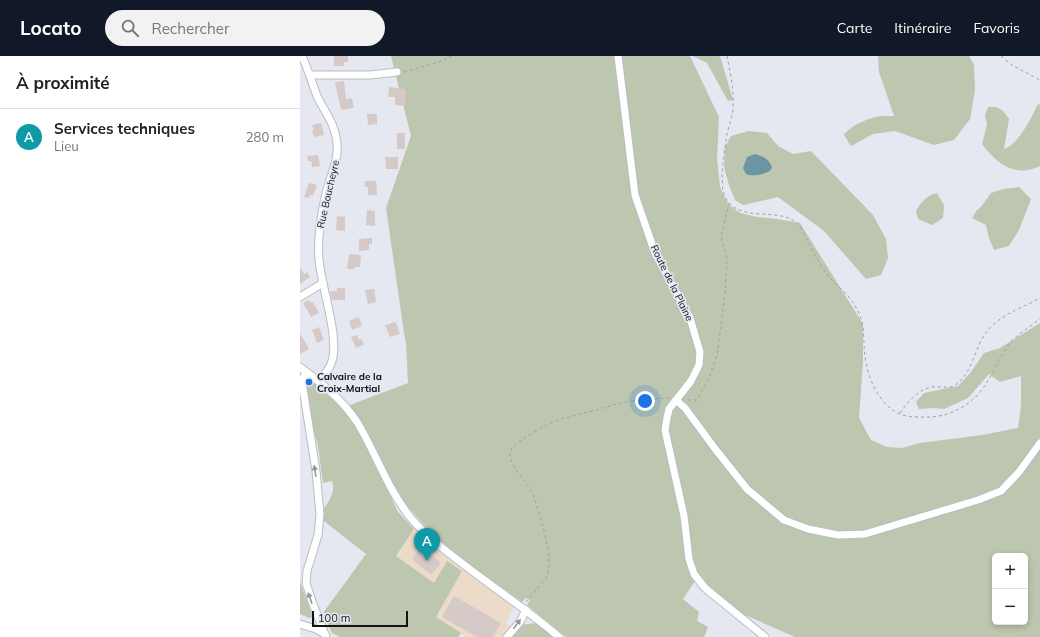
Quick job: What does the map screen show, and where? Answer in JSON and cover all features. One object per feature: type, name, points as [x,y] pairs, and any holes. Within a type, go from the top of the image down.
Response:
[{"type":"street","name":"Rue Boucheyre","points":[[302,56],[318,96],[332,120],[337,143],[336,159],[326,193],[319,231],[319,260],[334,342],[331,365],[318,381]]},
{"type":"street","name":"Route de la Plaine","points":[[618,56],[635,195],[655,253],[690,318],[700,352],[698,365],[691,381],[670,409],[665,430],[670,445],[684,516],[689,559],[694,574],[705,588],[765,637]]},
{"type":"street","points":[[310,75],[370,75],[397,72]]},
{"type":"street","points":[[300,297],[323,283]]},
{"type":"street","points":[[300,367],[335,395],[356,421],[398,501],[418,526],[440,547],[524,609],[559,637]]},
{"type":"street","points":[[306,372],[302,382],[316,471],[320,514],[318,535],[307,571],[306,582],[326,636]]},
{"type":"street","points":[[676,400],[686,408],[716,450],[747,489],[778,516],[808,530],[838,535],[865,534],[978,500],[1001,491],[1019,472],[1040,443]]},
{"type":"street","points":[[507,637],[520,622],[524,609]]},
{"type":"street","points":[[300,624],[316,629],[326,636]]},
{"type":"path","points":[[397,72],[436,62],[452,56]]},
{"type":"path","points":[[727,56],[733,89],[733,106],[727,133],[722,173],[723,191],[729,203],[738,209],[751,214],[787,217],[794,220],[799,225],[819,264],[848,297],[860,315],[864,326],[866,363],[873,384],[879,396],[886,404],[899,414],[906,416],[932,417],[952,413],[964,408],[986,385],[1008,345],[1040,319]]},
{"type":"path","points":[[1001,56],[1012,65],[1040,80]]},
{"type":"path","points":[[524,609],[546,577],[550,560],[534,496],[530,488],[512,464],[510,456],[511,449],[550,423],[629,401],[668,398],[676,400],[697,400],[709,378],[717,355],[725,294],[727,259],[721,237],[729,203]]},
{"type":"path","points":[[899,414],[907,404],[925,389],[931,387],[949,387],[958,384],[971,365],[988,330],[1012,311],[1040,298]]},
{"type":"shaded area","points":[[414,529],[429,545],[514,606],[506,623],[510,626],[501,637],[466,637],[436,617],[462,571],[434,583],[396,556]]},
{"type":"green space","points":[[391,56],[690,56],[719,117],[717,159],[720,187],[728,204],[740,213],[800,223],[863,324],[863,361],[859,418],[871,440],[887,447],[902,448],[920,443],[982,435],[1018,428],[1021,406],[1021,376],[1000,382],[989,374],[968,398],[944,409],[919,409],[916,402],[924,393],[958,386],[971,372],[984,353],[1000,348],[1040,323],[1040,637],[795,637],[743,614],[695,581],[683,599],[699,612],[697,621],[708,627],[704,637],[566,637],[527,605],[530,600],[526,598],[522,602],[440,543],[402,500],[350,405],[408,383],[406,342],[386,208],[411,136]]},
{"type":"green space","points":[[693,56],[720,56],[733,100],[728,101],[707,63]]},
{"type":"green space","points":[[878,56],[969,56],[974,65],[975,91],[970,119],[954,140],[934,145],[895,131],[873,134],[851,146],[844,135],[850,128],[872,118],[894,116],[879,72]]},
{"type":"green space","points":[[1038,104],[1040,105],[1040,166],[1022,170],[1015,170],[1007,167],[994,158],[982,144],[987,125],[985,115],[988,107],[1000,109],[1009,119],[1004,149],[1015,142],[1020,136]]},
{"type":"green space","points":[[749,131],[767,133],[778,146],[793,154],[811,151],[873,215],[886,239],[888,258],[881,275],[866,279],[824,231],[778,197],[743,205],[735,200],[724,167],[725,147],[731,136]]},
{"type":"green space","points":[[1019,187],[1031,199],[1019,230],[1009,246],[994,250],[986,225],[972,218],[991,193]]},
{"type":"green space","points":[[937,193],[944,205],[943,218],[932,225],[918,219],[916,211],[924,200]]},
{"type":"green space","points":[[311,380],[344,410],[358,430],[398,512],[414,529],[396,556],[434,583],[447,561],[462,571],[436,617],[461,633],[458,637],[340,637],[332,633],[323,613],[366,554],[324,521],[323,510],[331,496],[333,485],[332,481],[323,483],[318,446],[309,413],[306,382]]},
{"type":"green space","points":[[300,582],[313,617],[309,618],[300,614]]},
{"type":"green space","points":[[536,623],[553,637],[511,637],[520,625]]},
{"type":"water","points":[[755,154],[763,157],[769,162],[772,167],[770,171],[758,175],[746,174],[743,168],[747,157]]},
{"type":"building","points":[[334,56],[348,56],[348,62],[344,62],[344,66],[334,66]]},
{"type":"building","points":[[344,81],[346,99],[352,98],[354,108],[341,110],[335,82]]},
{"type":"building","points":[[389,87],[406,89],[405,106],[395,105],[395,97],[388,97]]},
{"type":"building","points":[[367,114],[377,114],[377,124],[368,125]]},
{"type":"building","points":[[321,123],[324,135],[314,137],[312,125]]},
{"type":"building","points":[[397,133],[405,133],[405,149],[397,149]]},
{"type":"building","points":[[318,155],[320,166],[312,167],[311,161],[308,161],[307,156]]},
{"type":"building","points":[[385,157],[398,157],[398,169],[386,169]]},
{"type":"building","points":[[365,181],[376,181],[377,195],[368,195],[368,187],[365,187]]},
{"type":"building","points":[[309,183],[317,185],[313,196],[310,195],[309,198],[304,197]]},
{"type":"building","points":[[367,210],[375,211],[375,226],[366,225]]},
{"type":"building","points":[[337,216],[345,217],[345,231],[336,230]]},
{"type":"building","points":[[372,238],[372,244],[369,244],[369,250],[359,251],[359,239]]},
{"type":"building","points":[[349,254],[361,255],[360,267],[347,269]]},
{"type":"building","points":[[300,268],[304,274],[307,272],[310,277],[300,284]]},
{"type":"building","points":[[337,288],[345,288],[345,300],[332,300],[330,291],[337,291]]},
{"type":"building","points":[[374,289],[376,302],[368,304],[365,290]]},
{"type":"building","points":[[309,300],[311,303],[313,302],[319,313],[311,317],[303,303]]},
{"type":"building","points":[[359,317],[362,326],[352,330],[349,321]]},
{"type":"building","points":[[396,322],[400,334],[390,337],[385,325]]},
{"type":"building","points":[[319,327],[324,340],[317,343],[312,330]]},
{"type":"building","points":[[300,333],[309,349],[300,354]]},
{"type":"building","points":[[357,335],[359,340],[362,339],[364,345],[356,348],[351,337]]},
{"type":"building","points":[[422,547],[441,563],[431,575],[412,559]]},
{"type":"building","points":[[454,596],[501,623],[493,637],[477,637],[442,617]]},
{"type":"place","name":"Calvaire de la Croix-Martial","points":[[309,382]]},
{"type":"place","name":"Services techniques","points":[[427,561]]}]
